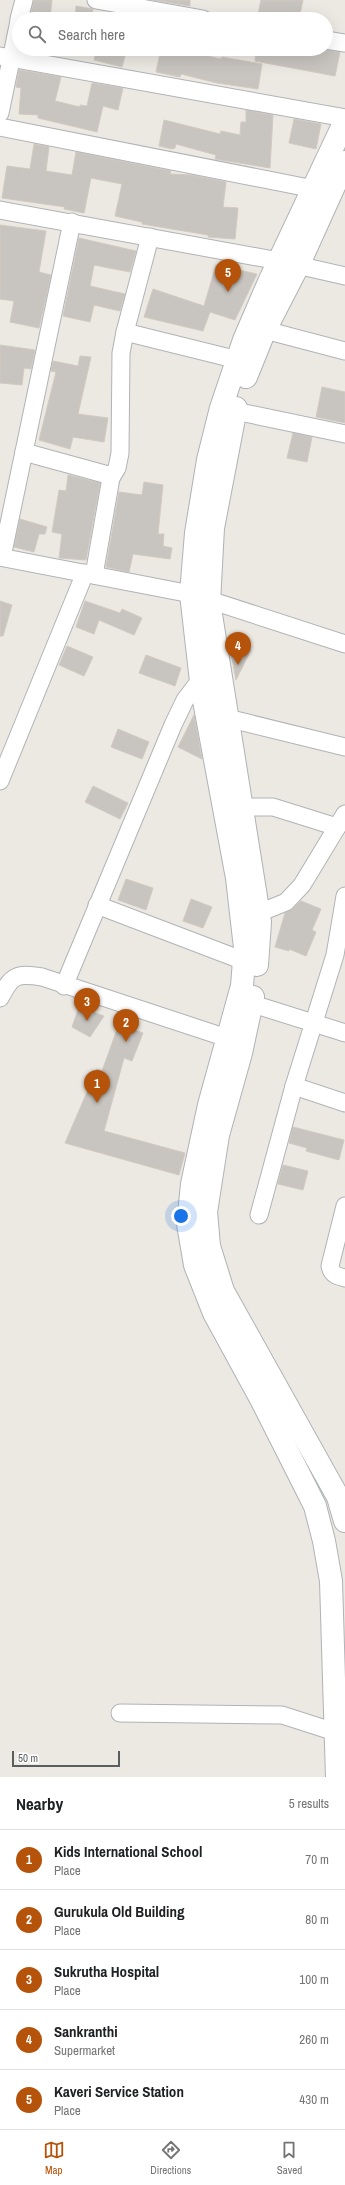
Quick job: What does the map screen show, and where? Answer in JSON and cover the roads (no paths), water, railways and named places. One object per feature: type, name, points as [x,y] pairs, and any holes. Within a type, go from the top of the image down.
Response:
[{"type":"street","points":[[21,12],[24,0]]},
{"type":"street","points":[[96,0],[164,12]]},
{"type":"street","points":[[0,113],[5,57],[12,38]]},
{"type":"street","points":[[333,41],[345,44]]},
{"type":"street","points":[[5,57],[345,118]]},
{"type":"street","points":[[337,1777],[330,1581],[324,1541],[315,1506],[262,1401],[214,1313],[195,1265],[188,1224],[192,1184],[209,1105],[252,1004],[260,922],[227,718],[200,598],[235,411],[241,388],[265,330],[314,188],[345,121]]},
{"type":"street","points":[[0,127],[314,188]]},
{"type":"street","points":[[345,162],[289,263],[238,360],[221,408],[208,460],[196,533],[200,598],[201,679],[242,912],[244,961],[235,1041],[206,1212],[209,1246],[223,1291],[342,1495],[345,1520]]},
{"type":"street","points":[[0,210],[289,263],[345,276]]},
{"type":"street","points":[[72,222],[1,557],[90,574],[200,598],[345,644]]},
{"type":"street","points":[[0,781],[90,574],[111,478],[117,468],[120,453],[120,380],[125,332],[150,237]]},
{"type":"street","points":[[265,330],[345,351]]},
{"type":"street","points":[[125,332],[238,360]]},
{"type":"street","points":[[235,411],[345,434]]},
{"type":"street","points":[[24,452],[108,475],[111,478]]},
{"type":"street","points":[[64,986],[173,725],[185,700],[201,679]]},
{"type":"street","points":[[227,718],[345,747]]},
{"type":"street","points":[[242,807],[273,807],[341,820],[302,885],[286,902],[259,913]]},
{"type":"street","points":[[259,1215],[294,1086],[314,1023],[340,957],[345,896]]},
{"type":"street","points":[[98,905],[244,961]]},
{"type":"street","points":[[0,998],[8,982],[8,974],[42,977],[64,986],[235,1041]]},
{"type":"street","points":[[252,1004],[345,1033]]},
{"type":"street","points":[[294,1086],[345,1103]]},
{"type":"street","points":[[345,1208],[330,1266],[332,1272],[345,1278]]},
{"type":"street","points":[[315,1506],[342,1495]]},
{"type":"street","points":[[120,1713],[282,1716],[335,1732]]},
{"type":"place","name":"Kaveri Service Station","points":[[228,292]]},
{"type":"place","name":"Sankranthi","points":[[238,665]]},
{"type":"place","name":"Sukrutha Hospital","points":[[87,1021]]},
{"type":"place","name":"Gurukula Old Building","points":[[126,1042]]},
{"type":"place","name":"Kids International School","points":[[97,1103]]}]
